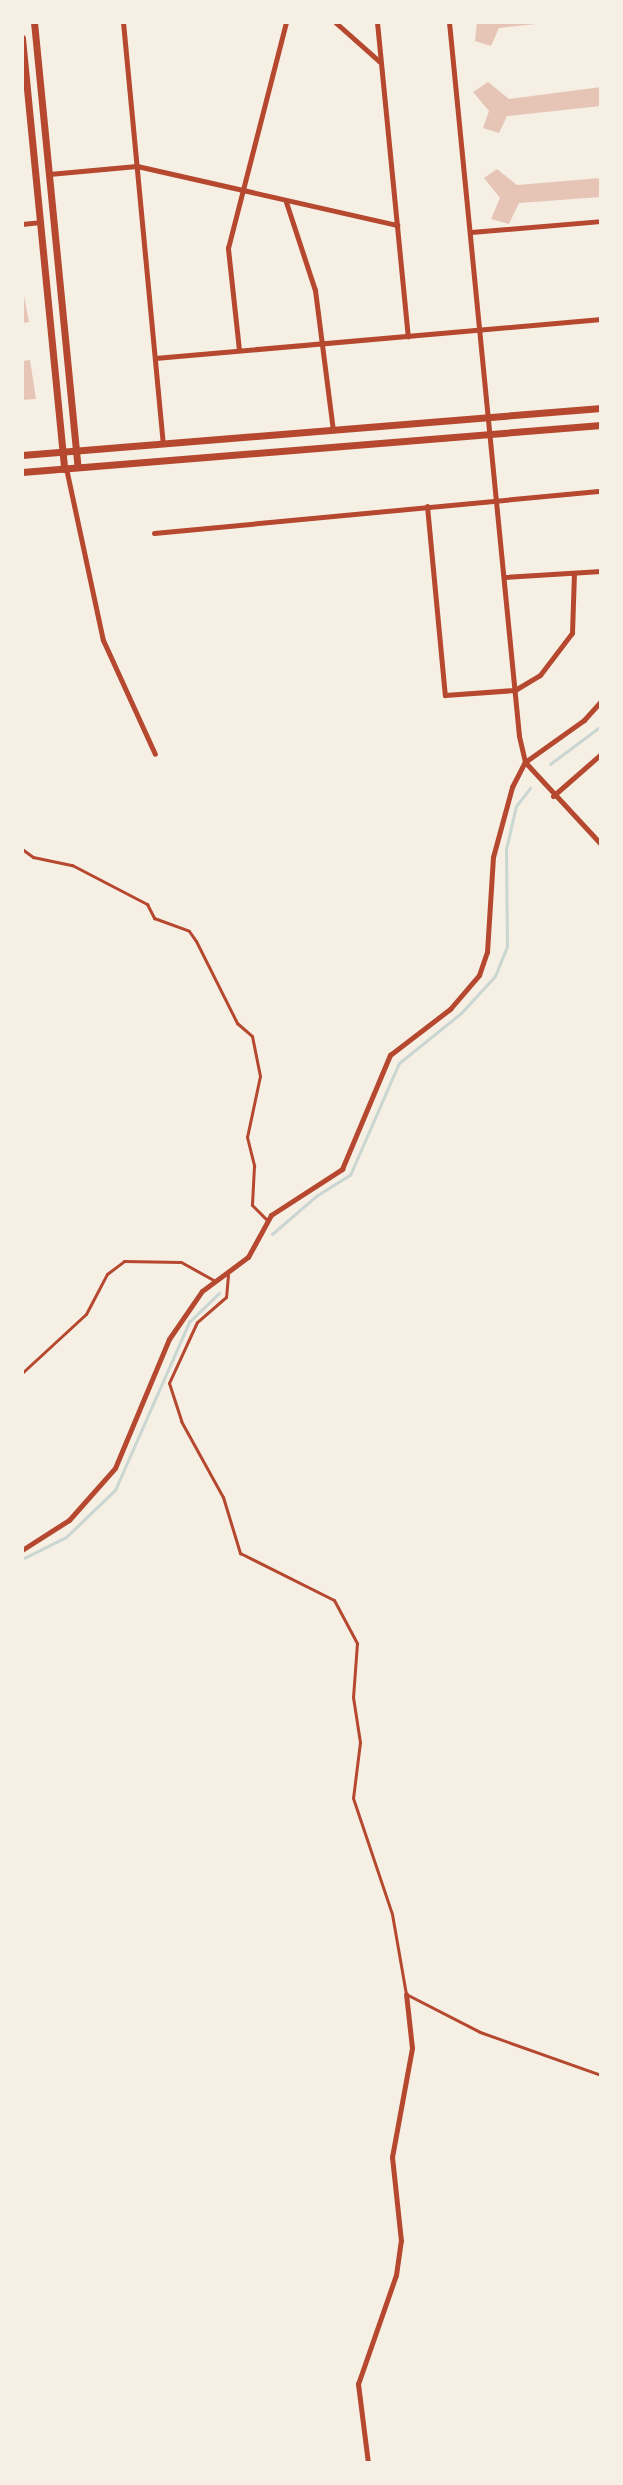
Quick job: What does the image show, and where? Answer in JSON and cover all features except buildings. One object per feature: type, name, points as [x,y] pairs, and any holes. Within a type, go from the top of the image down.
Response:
[{"type":"street","points":[[34,22],[78,467]]},
{"type":"street","points":[[123,22],[163,442]]},
{"type":"street","points":[[239,350],[228,248],[286,22]]},
{"type":"street","points":[[335,22],[381,63]]},
{"type":"street","points":[[377,22],[408,336]]},
{"type":"street","points":[[449,22],[493,435],[515,690],[525,762],[553,796],[601,844]]},
{"type":"street","points":[[22,38],[65,469],[103,640],[155,754]]},
{"type":"street","points":[[49,174],[137,166],[397,225]]},
{"type":"street","points":[[286,202],[315,290],[333,430]]},
{"type":"street","points":[[471,232],[601,221]]},
{"type":"street","points":[[22,224],[40,222]]},
{"type":"street","points":[[155,358],[601,319]]},
{"type":"street","points":[[22,455],[601,408]]},
{"type":"street","points":[[22,472],[601,425]]},
{"type":"street","points":[[154,533],[601,491]]},
{"type":"street","points":[[427,506],[445,695],[515,690],[540,675],[572,633],[574,573]]},
{"type":"street","points":[[505,577],[601,571]]},
{"type":"street","points":[[22,1550],[69,1520],[115,1468],[169,1339],[202,1291],[228,1275],[248,1257],[267,1220],[306,1188],[342,1169],[390,1055],[450,1009],[479,975],[487,952],[501,816],[525,762],[584,720],[601,701]]},
{"type":"street","points":[[553,796],[601,754]]},
{"type":"street","points":[[368,2463],[358,2384],[396,2275],[401,2241],[392,2157],[412,2048],[406,1994]]},
{"type":"lane","points":[[22,849],[33,857],[72,865],[147,904],[154,918],[189,931],[196,941],[237,1023],[252,1036],[260,1076],[247,1137],[254,1166],[252,1205],[267,1220]]},
{"type":"lane","points":[[22,1373],[86,1314],[107,1274],[124,1261],[181,1262],[216,1283]]},
{"type":"lane","points":[[228,1275],[226,1297],[197,1322],[169,1383],[181,1421],[223,1497],[240,1553],[334,1600],[357,1643],[353,1697],[360,1742],[353,1798],[392,1914],[406,1994],[480,2032],[601,2075]]},
{"type":"waterway","points":[[550,764],[601,726]]},
{"type":"waterway","points":[[272,1234],[316,1196],[350,1175],[399,1063],[461,1013],[495,976],[507,946],[506,849],[516,806],[530,788]]},
{"type":"waterway","points":[[22,1559],[66,1537],[115,1490],[189,1322],[219,1293]]}]
